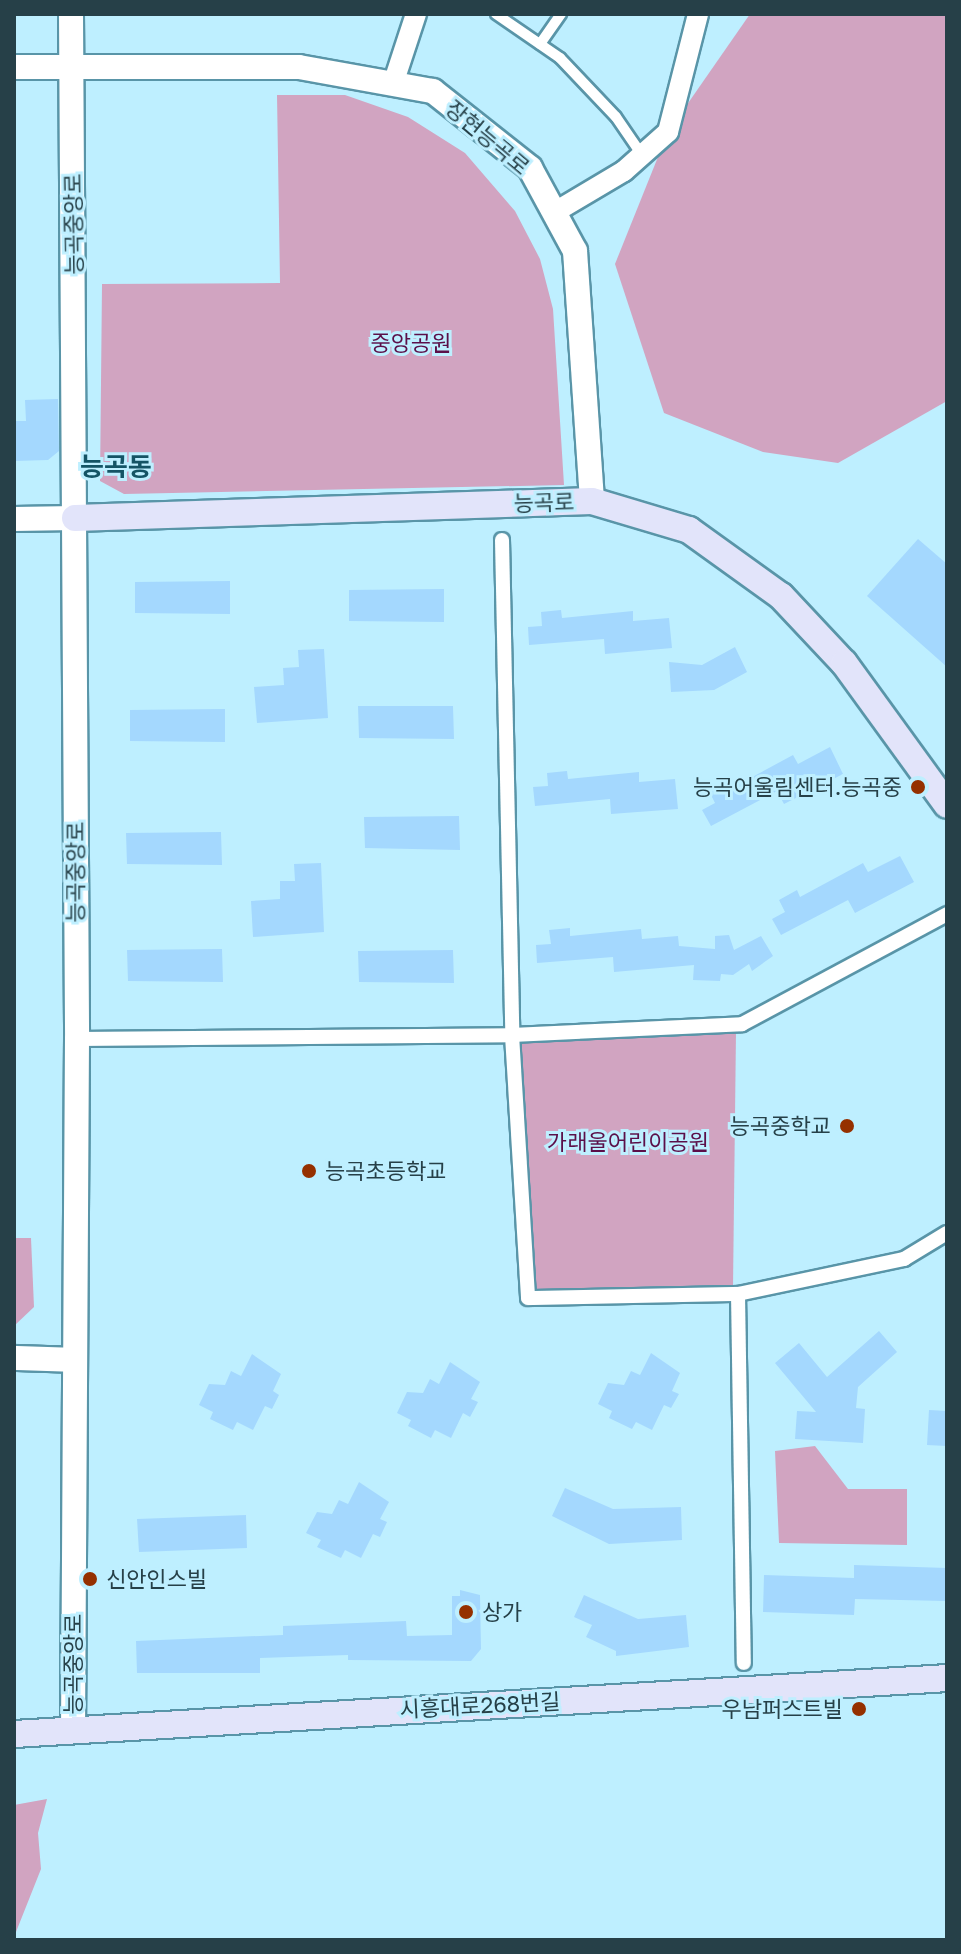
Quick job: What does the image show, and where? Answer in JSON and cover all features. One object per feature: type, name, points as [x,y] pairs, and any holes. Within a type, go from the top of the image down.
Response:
[{"type":"main road","name":"능곡로","points":[[75,518],[592,501],[689,530],[781,596],[844,663],[947,805]]},
{"type":"main road","name":"시흥대로268번길","points":[[14,1734],[947,1678]]},
{"type":"street","name":"능곡중앙로","points":[[71,14],[77,1039],[73,1730]]},
{"type":"street","points":[[393,84],[416,14]]},
{"type":"street","points":[[555,212],[642,155],[668,132],[698,14]]},
{"type":"street","name":"장현능곡로","points":[[14,67],[299,67],[433,91],[530,168],[575,251],[592,501]]},
{"type":"street","name":"능곡로","points":[[14,519],[75,518]]},
{"type":"street","points":[[502,540],[512,1035],[528,1298],[738,1294],[904,1259],[947,1233]]},
{"type":"street","points":[[77,1039],[512,1035],[742,1024],[947,914]]},
{"type":"street","points":[[738,1294],[744,1663]]},
{"type":"street","points":[[14,1358],[73,1360]]},
{"type":"lane","points":[[496,14],[540,44],[616,117],[642,155]]},
{"type":"lane","points":[[540,44],[561,14]]},
{"type":"green space","points":[[750,14],[947,14],[947,401],[838,463],[763,452],[664,413],[615,264],[668,132]]},
{"type":"green space","name":"중앙공원","points":[[277,95],[345,95],[408,117],[465,153],[515,211],[540,259],[553,309],[564,485],[124,494],[100,481],[102,284],[280,283]]},
{"type":"green space","name":"가래울어린이공원","points":[[736,1031],[733,1288],[529,1292],[518,1041]]},
{"type":"green space","points":[[14,1238],[31,1238],[34,1307],[14,1326]]},
{"type":"green space","points":[[815,1446],[848,1489],[907,1489],[907,1545],[779,1543],[775,1451]]},
{"type":"green space","points":[[47,1799],[38,1833],[41,1869],[14,1937],[14,1805]]},
{"type":"building","points":[[58,399],[59,451],[48,460],[14,461],[14,421],[26,421],[25,400]]},
{"type":"building","points":[[918,539],[947,564],[947,667],[867,596]]},
{"type":"building","points":[[230,581],[230,614],[135,613],[135,582]]},
{"type":"building","points":[[444,589],[444,622],[349,621],[349,590]]},
{"type":"building","points":[[561,610],[562,618],[633,611],[633,621],[669,618],[672,648],[605,654],[604,639],[529,645],[528,627],[542,626],[541,612]]},
{"type":"building","points":[[735,647],[747,672],[714,690],[671,692],[669,662],[702,665]]},
{"type":"building","points":[[324,649],[328,718],[257,723],[254,687],[284,685],[283,668],[299,667],[298,650]]},
{"type":"building","points":[[358,706],[453,706],[454,739],[359,738]]},
{"type":"building","points":[[225,709],[225,742],[130,741],[130,710]]},
{"type":"building","points":[[830,747],[843,774],[784,804],[777,791],[711,826],[702,810],[715,803],[709,791],[727,782],[730,789],[793,755],[798,764]]},
{"type":"building","points":[[567,771],[568,779],[639,772],[639,782],[675,779],[678,809],[611,814],[610,799],[535,806],[533,787],[548,786],[547,773]]},
{"type":"building","points":[[459,816],[460,850],[365,848],[364,817]]},
{"type":"building","points":[[221,832],[222,865],[127,864],[126,833]]},
{"type":"building","points":[[900,856],[914,882],[855,913],[848,900],[781,935],[772,919],[785,912],[779,900],[797,890],[800,897],[863,863],[868,872]]},
{"type":"building","points":[[321,863],[324,932],[253,937],[251,901],[280,899],[280,881],[295,881],[294,864]]},
{"type":"building","points":[[570,928],[570,936],[641,929],[642,939],[678,936],[679,946],[715,949],[715,936],[729,935],[734,950],[761,936],[773,956],[752,971],[749,964],[733,975],[721,974],[720,981],[693,980],[694,965],[614,972],[613,957],[537,963],[536,945],[551,944],[549,930]]},
{"type":"building","points":[[222,949],[223,982],[128,981],[127,950]]},
{"type":"building","points":[[453,950],[454,983],[359,982],[358,951]]},
{"type":"building","points":[[879,1331],[897,1352],[858,1387],[856,1408],[865,1409],[863,1443],[795,1439],[797,1411],[816,1412],[775,1363],[799,1343],[827,1377]]},
{"type":"building","points":[[651,1353],[680,1373],[672,1391],[679,1394],[671,1408],[664,1405],[652,1430],[636,1422],[632,1429],[609,1418],[612,1411],[598,1404],[608,1383],[624,1385],[631,1371],[640,1375]]},
{"type":"building","points":[[252,1354],[281,1374],[273,1391],[279,1395],[272,1409],[265,1406],[253,1430],[237,1422],[233,1430],[210,1419],[213,1412],[199,1405],[209,1384],[225,1385],[231,1371],[241,1376]]},
{"type":"building","points":[[450,1362],[480,1382],[471,1399],[478,1402],[470,1417],[463,1413],[451,1438],[435,1430],[431,1438],[408,1426],[411,1420],[397,1413],[407,1392],[423,1393],[430,1379],[439,1384]]},
{"type":"building","points":[[929,1410],[947,1411],[947,1446],[927,1445]]},
{"type":"building","points":[[359,1482],[389,1502],[380,1519],[387,1522],[380,1537],[373,1534],[361,1558],[345,1550],[341,1558],[317,1547],[321,1540],[306,1533],[317,1512],[332,1514],[339,1500],[348,1504]]},
{"type":"building","points":[[565,1488],[613,1509],[681,1507],[682,1540],[609,1544],[552,1516]]},
{"type":"building","points":[[246,1515],[247,1548],[139,1552],[137,1519]]},
{"type":"building","points":[[854,1565],[947,1568],[946,1601],[855,1599],[854,1615],[763,1612],[764,1575],[854,1578]]},
{"type":"building","points":[[460,1590],[480,1595],[481,1649],[471,1661],[348,1660],[348,1655],[260,1658],[260,1673],[137,1673],[136,1641],[283,1635],[283,1626],[406,1621],[407,1636],[452,1635],[452,1596],[460,1596]]},
{"type":"building","points":[[584,1595],[638,1619],[686,1615],[689,1647],[616,1656],[616,1651],[586,1637],[592,1625],[574,1617]]},
{"type":"place","name":"능곡어울림센터.능곡중","points":[[918,787]]},
{"type":"place","name":"능곡중학교","points":[[847,1126]]},
{"type":"place","name":"능곡초등학교","points":[[309,1171]]},
{"type":"place","name":"신안인스빌","points":[[90,1579]]},
{"type":"place","name":"상가","points":[[466,1612]]},
{"type":"place","name":"우남퍼스트빌","points":[[859,1709]]},
{"type":"district","name":"능곡동","points":[[116,467]]}]
